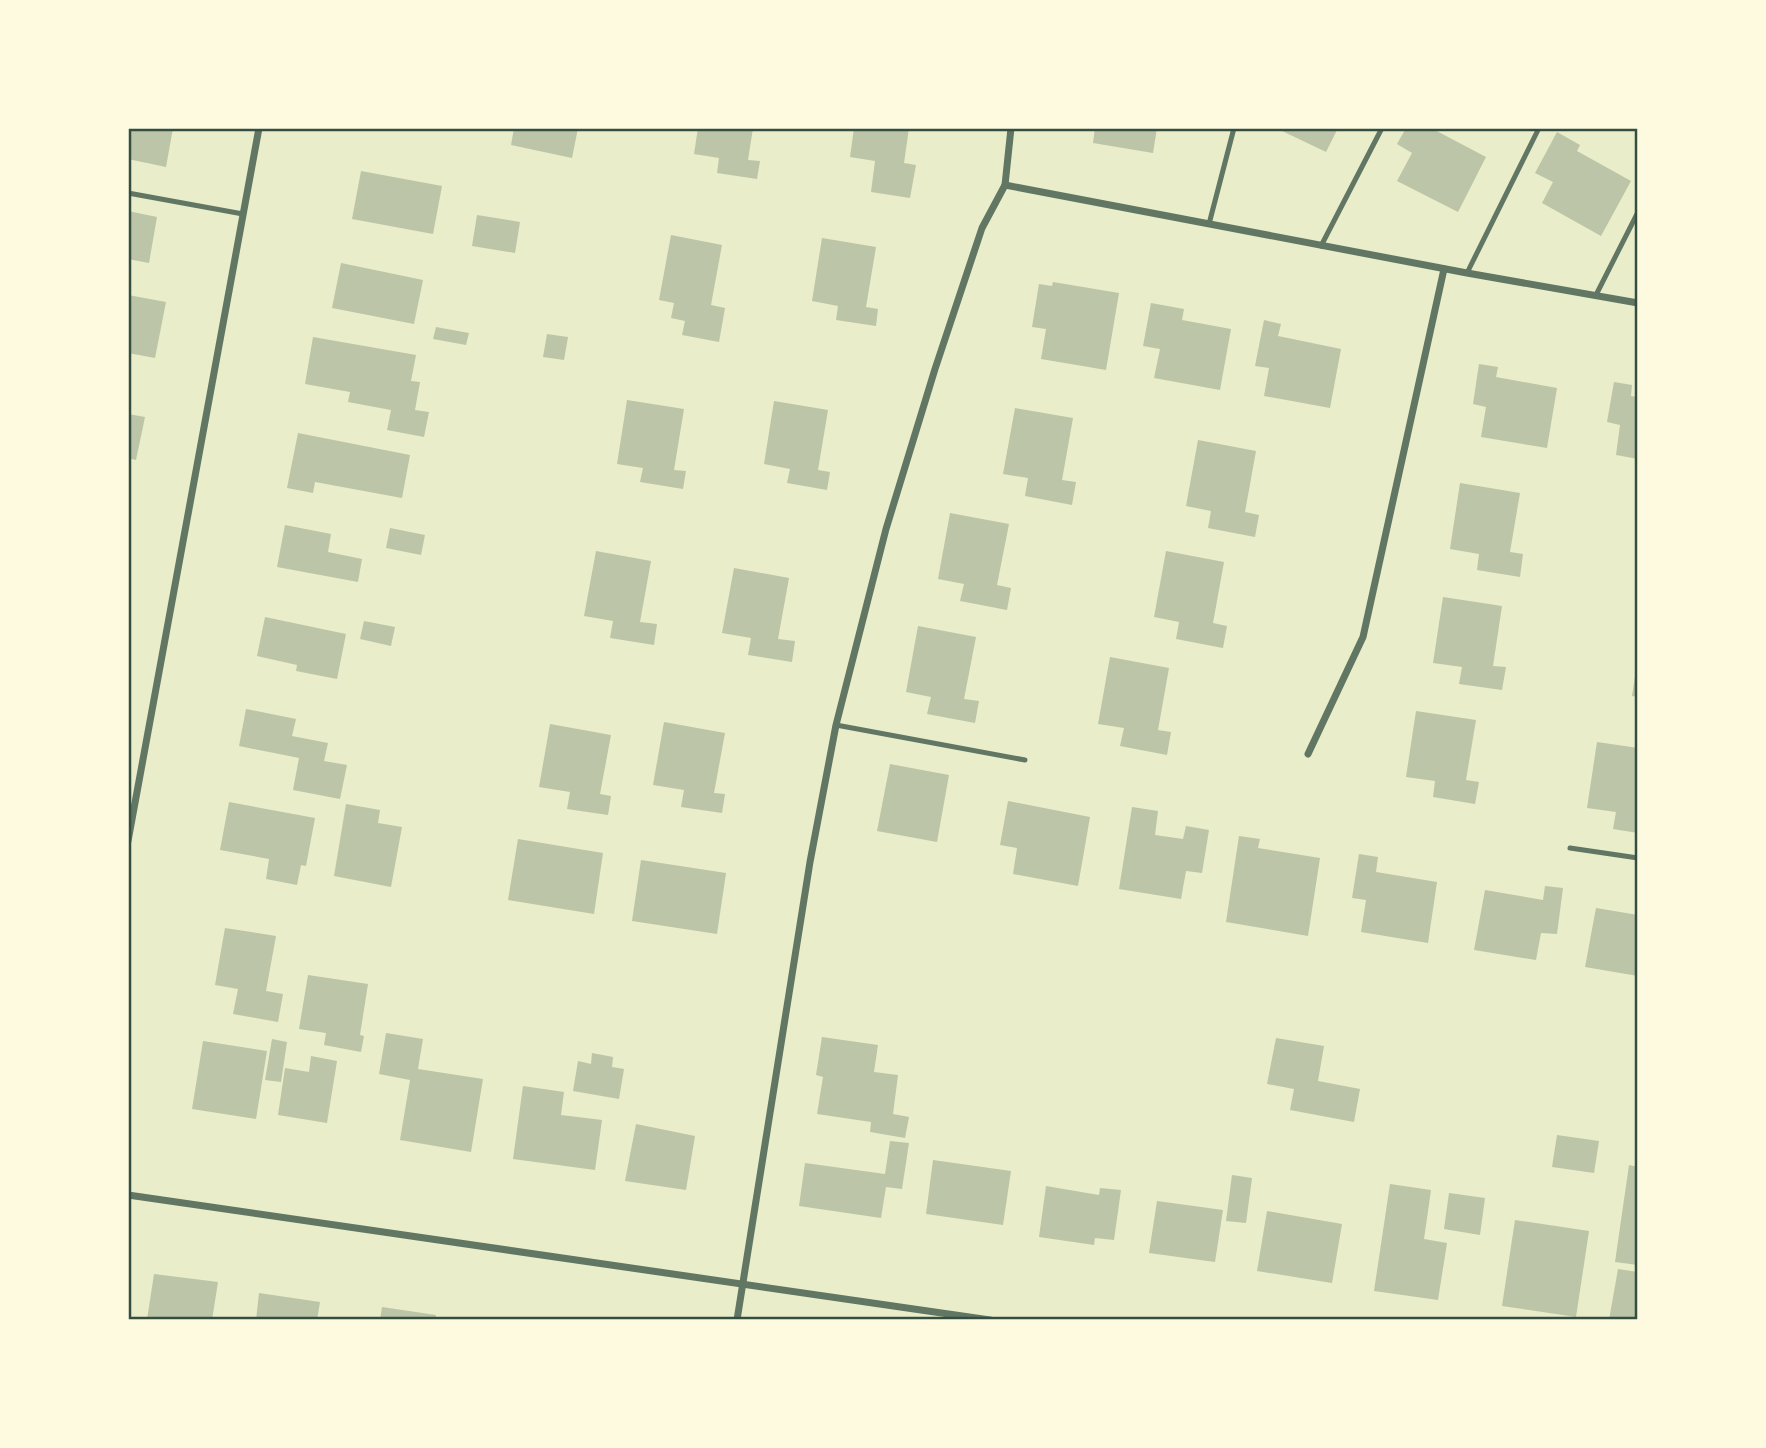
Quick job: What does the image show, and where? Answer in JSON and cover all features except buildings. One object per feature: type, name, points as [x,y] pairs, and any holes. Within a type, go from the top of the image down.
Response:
[{"type":"street","points":[[128,841],[259,128]]},
{"type":"street","points":[[737,1320],[802,911],[836,725],[886,529],[935,369],[982,228],[1005,185],[1011,128]]},
{"type":"street","points":[[1005,185],[1444,269],[1638,303]]},
{"type":"street","points":[[1308,754],[1363,636],[1444,269]]},
{"type":"street","points":[[128,1195],[990,1320]]},
{"type":"lane","points":[[1209,224],[1234,128]]},
{"type":"lane","points":[[1321,246],[1382,128]]},
{"type":"lane","points":[[1467,273],[1539,128]]},
{"type":"lane","points":[[128,192],[243,214]]},
{"type":"lane","points":[[1596,295],[1638,212]]},
{"type":"lane","points":[[836,725],[1025,760]]},
{"type":"lane","points":[[1570,848],[1638,858]]}]
